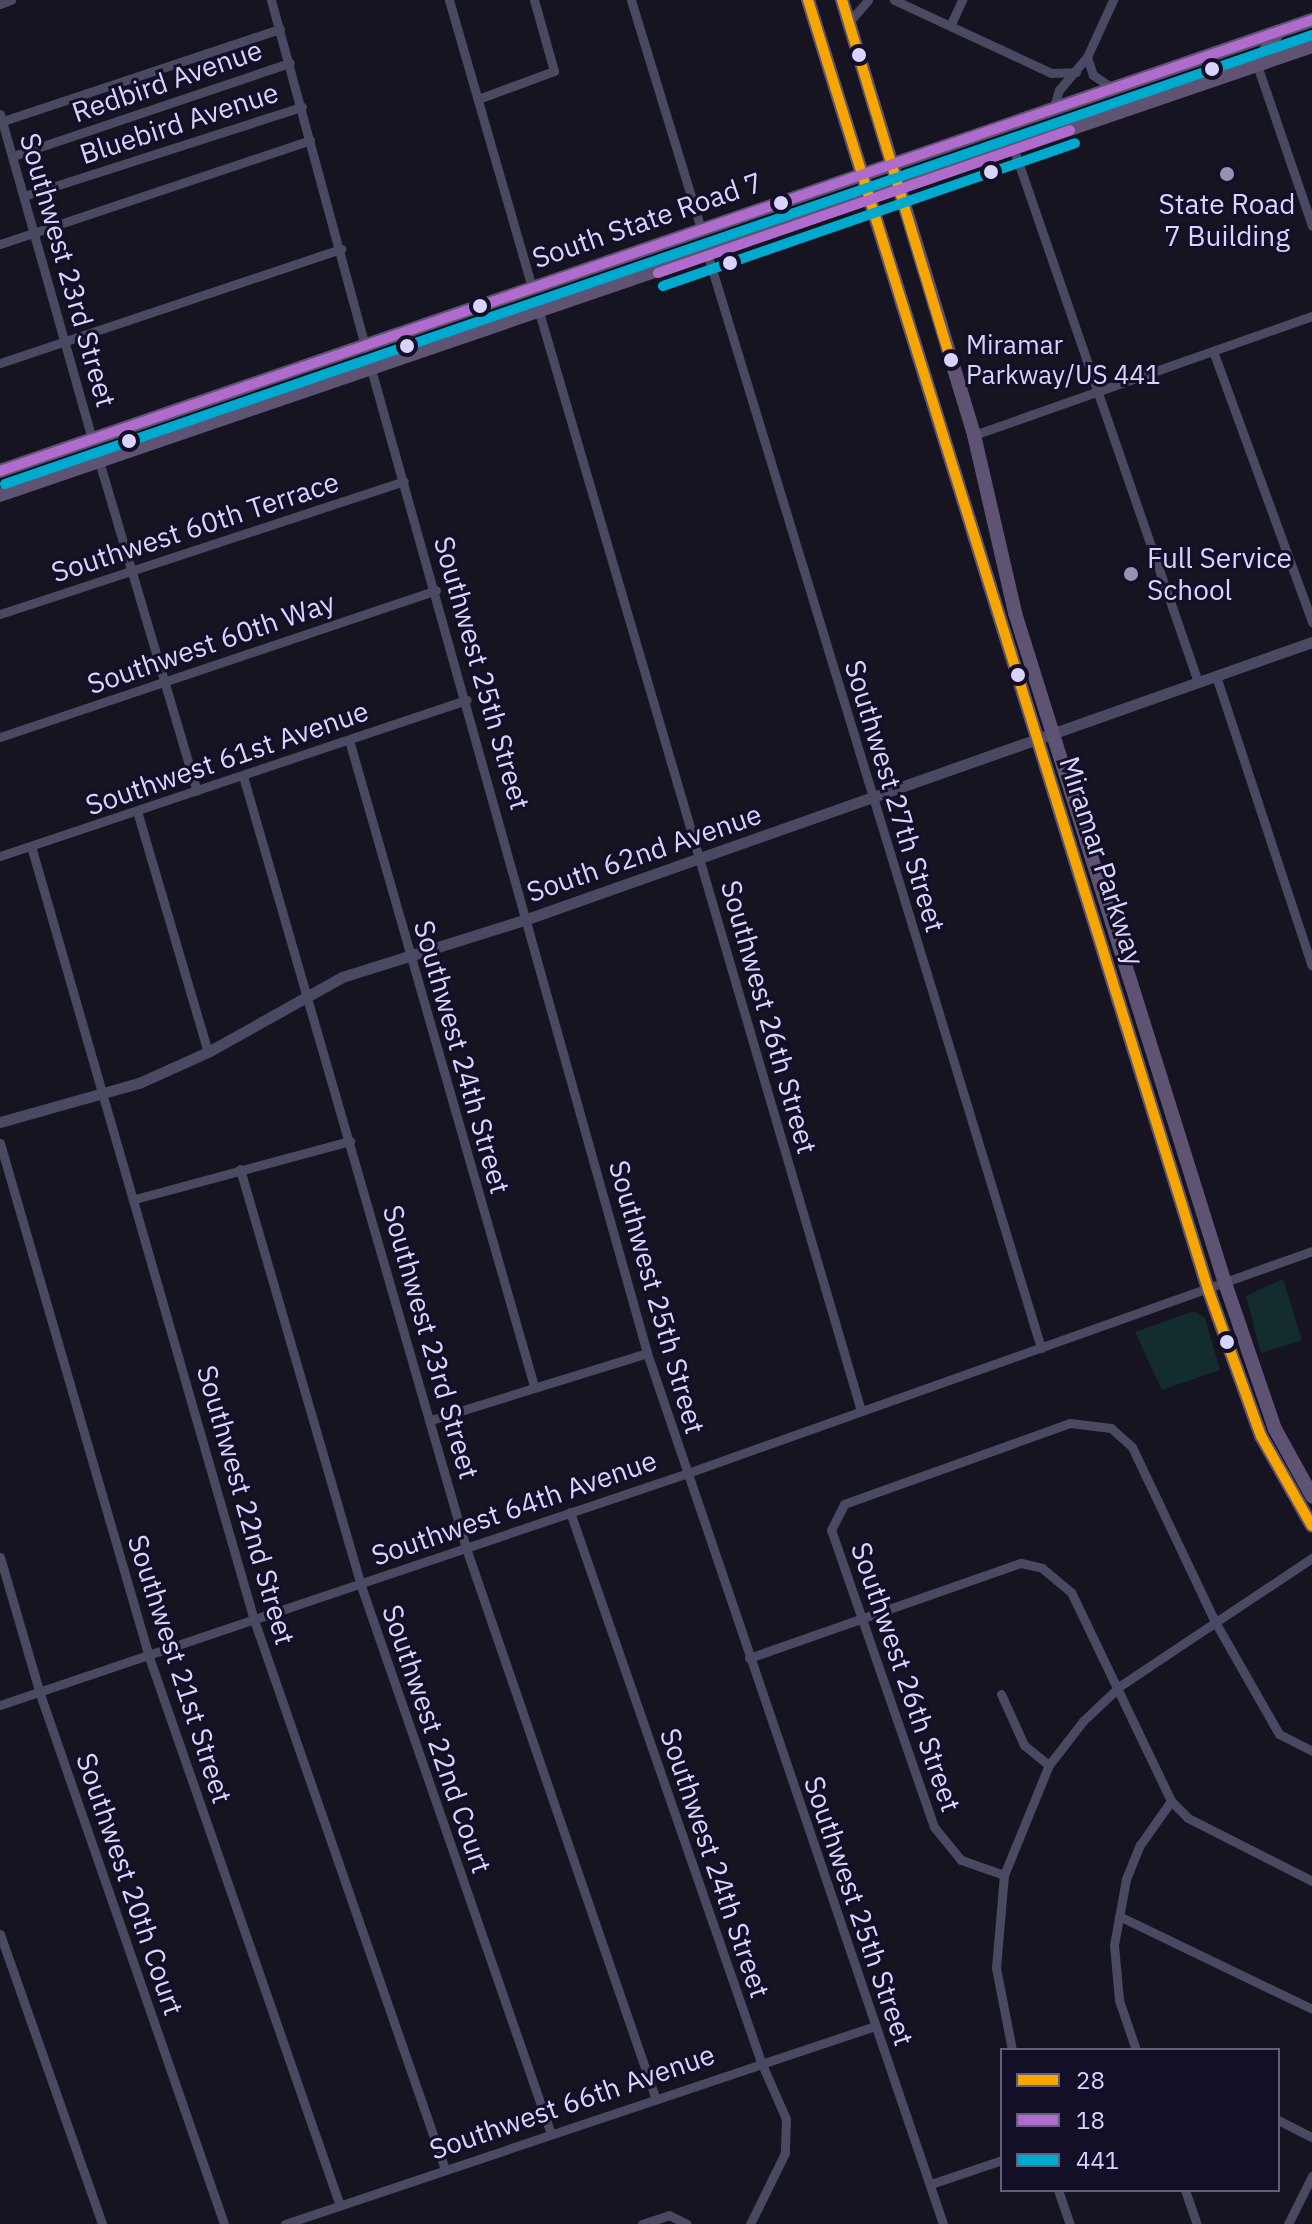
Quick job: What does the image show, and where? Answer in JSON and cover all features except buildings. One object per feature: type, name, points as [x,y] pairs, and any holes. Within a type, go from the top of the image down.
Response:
[{"type":"main road","name":"Miramar Parkway","points":[[808,0],[1208,1289],[1261,1436],[1312,1526]]},
{"type":"main road","name":"Miramar Parkway","points":[[842,0],[974,435],[994,535],[1052,733],[1225,1283],[1275,1429],[1312,1496]]},
{"type":"main road","name":"South State Road 7","points":[[0,471],[1054,106],[1312,20]]},
{"type":"main road","points":[[1257,65],[1278,32]]},
{"type":"main road","points":[[1212,81],[1231,63],[1238,45]]},
{"type":"main road","name":"South State Road 7","points":[[0,495],[708,256],[1312,46]]},
{"type":"main road","points":[[371,369],[397,336]]},
{"type":"main road","points":[[339,379],[359,361],[365,347]]},
{"type":"main road","points":[[1129,1033],[1143,1045],[1165,1091]]},
{"type":"street","points":[[0,4],[11,0]]},
{"type":"street","points":[[271,0],[341,249],[365,347]]},
{"type":"street","points":[[449,0],[532,288]]},
{"type":"street","points":[[478,99],[554,71],[534,0]]},
{"type":"street","points":[[631,0],[701,229]]},
{"type":"street","points":[[849,22],[868,0]]},
{"type":"street","points":[[894,0],[1051,73],[1076,72]]},
{"type":"street","points":[[950,26],[962,0]]},
{"type":"street","points":[[1054,106],[1059,90],[1087,57],[1113,0]]},
{"type":"street","points":[[1,119],[280,29]]},
{"type":"street","points":[[1087,57],[1093,75],[1111,87]]},
{"type":"street","name":"Redbird Avenue","points":[[13,156],[290,63]]},
{"type":"street","points":[[1257,65],[1312,226]]},
{"type":"street","points":[[1051,73],[1059,90]]},
{"type":"street","name":"Bluebird Avenue","points":[[24,196],[302,107]]},
{"type":"street","name":"Southwest 23rd Street","points":[[1,119],[92,439]]},
{"type":"street","points":[[0,244],[310,140]]},
{"type":"street","points":[[1014,150],[1198,682]]},
{"type":"street","points":[[0,363],[341,249]]},
{"type":"street","name":"Southwest 27th Street","points":[[708,256],[1041,1348]]},
{"type":"street","name":"Southwest 26th Street","points":[[539,312],[861,1411]]},
{"type":"street","points":[[974,435],[1312,316]]},
{"type":"street","points":[[1213,351],[1312,622]]},
{"type":"street","name":"Southwest 25th Street","points":[[371,369],[467,700],[647,1353],[685,1474],[943,2224]]},
{"type":"street","points":[[99,461],[197,791]]},
{"type":"street","name":"Southwest 60th Terrace","points":[[0,614],[404,481]]},
{"type":"street","name":"Southwest 60th Way","points":[[0,737],[436,590]]},
{"type":"street","name":"South 62nd Avenue","points":[[0,1122],[103,1094],[208,1052],[307,994],[409,953],[527,919],[1312,642]]},
{"type":"street","points":[[1216,676],[1312,966]]},
{"type":"street","name":"Southwest 61st Avenue","points":[[0,856],[467,700]]},
{"type":"street","name":"Southwest 24th Street","points":[[349,740],[534,1386]]},
{"type":"street","name":"Southwest 23rd Street","points":[[243,776],[466,1548],[655,2097]]},
{"type":"street","points":[[137,811],[208,1052]]},
{"type":"street","name":"Southwest 22nd Street","points":[[31,846],[254,1620],[445,2169]]},
{"type":"street","points":[[135,1199],[350,1141]]},
{"type":"street","name":"Southwest 21st Street","points":[[0,1143],[149,1657],[339,2203]]},
{"type":"street","name":"Southwest 22nd Court","points":[[240,1169],[360,1583],[551,2134]]},
{"type":"street","name":"Southwest 64th Avenue","points":[[0,1705],[685,1474],[1312,1251]]},
{"type":"street","points":[[431,1420],[647,1353]]},
{"type":"street","name":"Southwest 26th Street","points":[[1004,1875],[961,1860],[934,1827],[831,1530],[834,1518],[844,1504],[1070,1423],[1094,1422],[1111,1428],[1132,1447],[1214,1620]]},
{"type":"street","name":"Southwest 24th Street","points":[[570,1512],[761,2062],[786,2119],[785,2153],[750,2224]]},
{"type":"street","name":"Southwest 20th Court","points":[[0,1557],[40,1694],[224,2224]]},
{"type":"street","points":[[1012,2048],[996,1968],[1004,1875],[1049,1765],[1083,1721],[1120,1686],[1214,1620],[1312,1558]]},
{"type":"street","points":[[749,1658],[1021,1563],[1042,1568],[1071,1592],[1120,1686],[1171,1801],[1188,1818],[1312,1881]]},
{"type":"street","points":[[1214,1620],[1279,1734],[1312,1751]]},
{"type":"street","points":[[1001,1694],[1024,1745],[1049,1765]]},
{"type":"street","points":[[1135,2048],[1119,2000],[1114,1945],[1119,1916],[1140,1845],[1171,1801]]},
{"type":"street","points":[[1119,1916],[1312,2009]]},
{"type":"street","points":[[0,1934],[102,2224]]},
{"type":"street","name":"Southwest 66th Avenue","points":[[285,2224],[339,2203],[875,2026]]},
{"type":"street","points":[[1280,2121],[1312,2137]]},
{"type":"street","points":[[931,2184],[1000,2161]]},
{"type":"street","points":[[1288,2224],[1312,2176]]},
{"type":"street","points":[[1059,2192],[1070,2224]]},
{"type":"street","points":[[1186,2192],[1197,2224]]},
{"type":"street","points":[[642,2224],[669,2215],[687,2224]]},
{"type":"green space","points":[[1283,1279],[1302,1340],[1261,1353],[1246,1296]]},
{"type":"green space","points":[[1194,1311],[1205,1318],[1220,1370],[1162,1390],[1135,1332]]},
{"type":"transit line","name":"28","points":[[808,0],[1208,1289],[1261,1436],[1312,1526]]},
{"type":"transit line","name":"28","points":[[842,0],[951,360]]},
{"type":"transit line","name":"18","points":[[0,471],[1312,20]]},
{"type":"transit line","name":"441","points":[[5,484],[1312,35]]},
{"type":"transit line","name":"18","points":[[658,273],[1070,130]]},
{"type":"transit line","name":"441","points":[[663,286],[1075,143]]},
{"type":"place","name":"State Road 7 Building","points":[[1227,174]]},
{"type":"place","name":"Miramar Parkway/US 441","points":[[951,360]]},
{"type":"place","name":"Full Service School","points":[[1131,574]]}]
